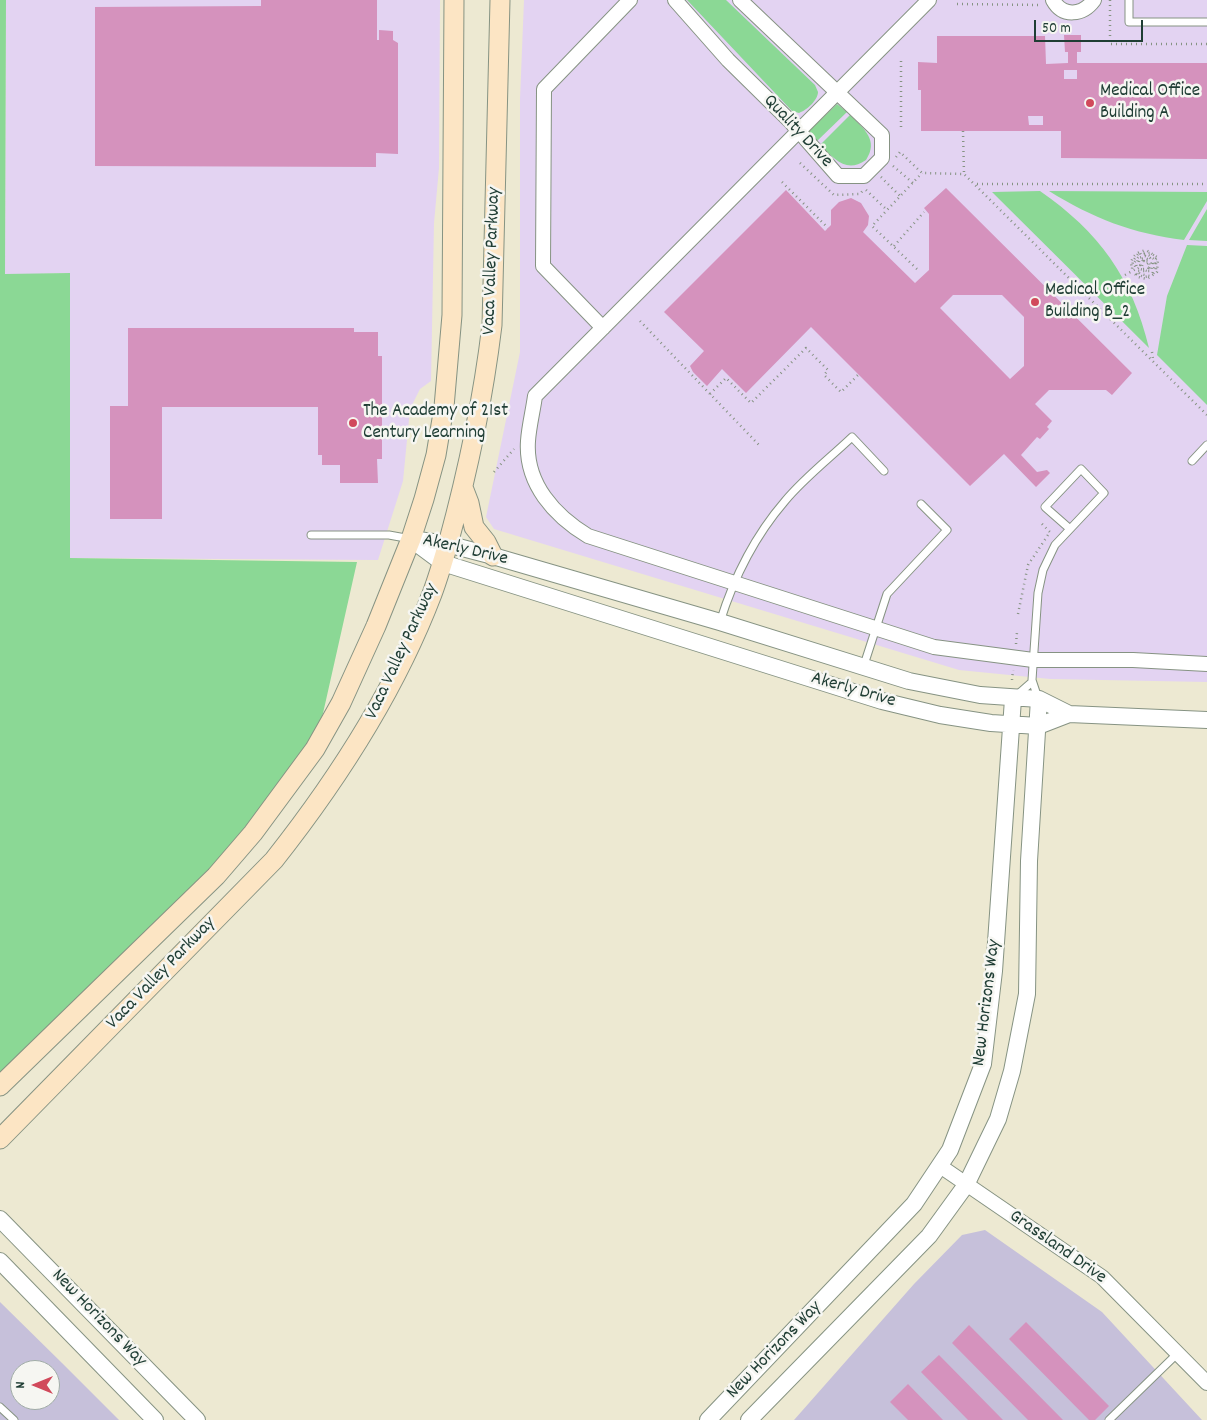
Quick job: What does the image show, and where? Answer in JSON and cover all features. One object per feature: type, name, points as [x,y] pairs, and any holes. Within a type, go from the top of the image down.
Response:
[{"type":"main road","name":"Vaca Valley Parkway","points":[[0,1086],[216,876],[284,794],[315,749],[341,704],[376,626],[411,539],[436,455],[449,359],[452,315],[454,0]]},
{"type":"main road","name":"Vaca Valley Parkway","points":[[0,1139],[274,860],[304,821],[368,726],[412,641],[443,563],[463,489],[480,412],[492,325],[500,0]]},
{"type":"main road","points":[[463,489],[469,503],[474,527],[486,542],[493,556]]},
{"type":"street","points":[[603,328],[543,266],[544,89],[630,0]]},
{"type":"street","name":"Quality Drive","points":[[675,0],[728,60],[838,176],[864,176],[882,158],[882,135],[848,102],[835,93],[740,0]]},
{"type":"street","points":[[929,0],[535,396],[528,443],[532,474],[543,497],[567,523],[588,536],[874,630],[934,647],[1033,660],[1133,660],[1207,664]]},
{"type":"street","points":[[1049,5],[1076,13],[1089,6],[1094,0]]},
{"type":"street","name":"Akerly Drive","points":[[411,539],[448,544],[493,556],[720,622],[863,668],[940,688],[1013,699],[1039,699],[1069,714]]},
{"type":"street","name":"Akerly Drive","points":[[411,539],[443,563],[882,701],[940,715],[1038,726],[1069,714],[1207,720]]},
{"type":"street","name":"New Horizons Way","points":[[708,1420],[914,1204],[950,1150],[983,1064],[994,971],[1013,699]]},
{"type":"street","name":"New Horizons Way","points":[[749,1420],[929,1236],[966,1185],[998,1119],[1012,1071],[1027,994],[1029,861],[1039,699]]},
{"type":"street","name":"Grassland Drive","points":[[940,1166],[1102,1277],[1207,1383]]},
{"type":"street","name":"New Horizons Way","points":[[0,1218],[194,1419]]},
{"type":"street","name":"New Horizons Way","points":[[0,1261],[155,1420]]},
{"type":"lane","points":[[1129,0],[1129,22],[1207,22]]},
{"type":"lane","points":[[720,622],[732,584],[750,550],[786,500],[852,437],[884,471]]},
{"type":"lane","points":[[1192,461],[1207,445]]},
{"type":"lane","points":[[1039,699],[1032,682],[1038,593],[1043,570],[1055,545],[1070,530],[1104,493],[1080,469],[1045,507],[1070,530]]},
{"type":"lane","points":[[863,668],[887,594],[948,530],[920,504]]},
{"type":"lane","points":[[311,535],[390,535],[411,539]]},
{"type":"lane","points":[[1013,699],[1032,682]]},
{"type":"lane","points":[[1109,1420],[1178,1353]]},
{"type":"lane","points":[[0,1407],[14,1420]]},
{"type":"path","points":[[1110,0],[1110,44],[1207,44]]},
{"type":"path","points":[[957,4],[1049,5]]},
{"type":"path","points":[[900,61],[900,130]]},
{"type":"path","points":[[963,131],[964,174]]},
{"type":"path","points":[[900,152],[922,173],[964,174],[977,184],[1207,415]]},
{"type":"path","points":[[890,163],[913,183]]},
{"type":"path","points":[[917,270],[872,226],[922,173]]},
{"type":"path","points":[[878,175],[900,196]]},
{"type":"path","points":[[782,182],[828,228]]},
{"type":"path","points":[[977,184],[1207,184]]},
{"type":"path","points":[[865,189],[887,210]]},
{"type":"path","points":[[894,246],[924,212]]},
{"type":"path","points":[[1125,275],[1136,270],[1134,263],[1138,254],[1133,260],[1132,270],[1131,264],[1136,253],[1146,250],[1155,254],[1155,258],[1150,253],[1140,253],[1150,255],[1154,259],[1155,265],[1152,274],[1156,270],[1156,259],[1158,259],[1158,270],[1153,276],[1144,279],[1135,275],[1135,272],[1141,276],[1150,276],[1137,271],[1143,273],[1151,271],[1153,261],[1147,271],[1140,270],[1148,269],[1150,266],[1149,261],[1144,260],[1138,266],[1140,259],[1152,259],[1145,256],[1139,258],[1136,266],[1137,269],[1142,266],[1144,261],[1148,263],[1145,264]]},
{"type":"path","points":[[640,321],[759,445]]},
{"type":"path","points":[[710,394],[726,378],[751,403],[806,348],[828,370],[824,375],[841,392],[858,375]]},
{"type":"path","points":[[1152,352],[1153,361]]},
{"type":"path","points":[[494,472],[519,444]]},
{"type":"path","points":[[1018,614],[1028,566],[1050,532],[1040,522]]},
{"type":"path","points":[[1015,650],[1017,632]]},
{"type":"path","points":[[1012,680],[1013,668]]},
{"type":"shaded area","points":[[6,0],[440,0],[439,168],[434,223],[431,381],[420,389],[410,409],[403,481],[378,560],[70,558],[70,273],[5,275]]},
{"type":"shaded area","points":[[524,0],[1207,0],[1207,682],[1050,679],[959,670],[494,529],[486,517],[520,352],[520,99]]},
{"type":"shaded area","points":[[985,1230],[1102,1312],[1202,1420],[794,1420],[914,1284],[962,1235]]},
{"type":"shaded area","points":[[0,1302],[58,1360],[10,1360],[10,1410],[60,1410],[60,1361],[119,1420],[0,1420]]},
{"type":"green space","points":[[0,0],[6,0],[5,274],[70,273],[70,558],[357,562],[315,749],[216,876],[0,1086]]},
{"type":"green space","points":[[687,0],[726,0],[815,85],[818,95],[809,107],[799,113],[792,111]]},
{"type":"green space","points":[[837,104],[847,112],[816,142],[809,131]]},
{"type":"green space","points":[[850,115],[865,130],[871,146],[866,160],[852,166],[836,160],[820,145]]},
{"type":"green space","points":[[1040,191],[1080,223],[1110,258],[1123,278],[1133,299],[1149,348],[992,192]]},
{"type":"green space","points":[[1049,191],[1207,192],[1207,201],[1184,240],[1148,234],[1097,217]]},
{"type":"green space","points":[[1207,209],[1207,241],[1189,240]]},
{"type":"green space","points":[[1187,245],[1207,246],[1207,405],[1157,355],[1167,296]]},
{"type":"building","points":[[261,0],[377,0],[377,40],[379,40],[379,30],[393,31],[393,40],[398,43],[398,154],[376,153],[376,167],[95,166],[95,7],[261,6]]},
{"type":"building","name":"Medical Office Building A","points":[[1064,35],[1081,35],[1081,52],[1077,52],[1077,63],[1207,63],[1207,159],[1061,158],[1061,131],[921,131],[921,90],[918,90],[918,62],[937,63],[937,36],[1045,36],[1046,64],[1068,63],[1068,52],[1065,52]],"holes":[[[1064,70],[1077,70],[1077,79],[1064,79]],[[1028,116],[1043,116],[1043,125],[1029,125]]]},
{"type":"building","points":[[946,188],[1132,373],[1112,395],[1106,390],[1049,390],[1035,404],[1052,421],[1047,427],[1049,429],[1040,439],[1037,437],[1021,455],[1037,472],[1047,470],[1050,473],[1036,487],[1004,454],[970,486],[811,327],[746,393],[722,369],[707,386],[693,372],[690,366],[704,351],[664,312],[786,190],[825,231],[831,225],[831,210],[839,202],[851,198],[861,203],[869,216],[868,225],[863,232],[915,283],[929,270],[929,214],[924,208]],"holes":[[[953,295],[1002,295],[1024,317],[1024,366],[1010,379],[940,308]]]},
{"type":"building","points":[[128,328],[354,328],[354,332],[378,332],[378,356],[382,356],[382,459],[377,459],[378,483],[340,483],[340,465],[322,465],[322,455],[318,455],[318,407],[162,407],[162,519],[110,519],[110,406],[128,406]]},
{"type":"building","points":[[1026,1322],[1109,1406],[1095,1420],[1089,1420],[1009,1339]]},
{"type":"building","points":[[969,1325],[1063,1420],[1028,1420],[952,1343]]},
{"type":"building","points":[[939,1355],[1003,1420],[968,1420],[921,1372]]},
{"type":"building","points":[[908,1384],[943,1420],[908,1420],[890,1402]]},
{"type":"place","name":"Medical Office Building A","points":[[1090,103]]},
{"type":"place","name":"Medical Office Building B_2","points":[[1035,302]]},
{"type":"place","name":"The Academy of 21st Century Learning","points":[[353,423]]}]
